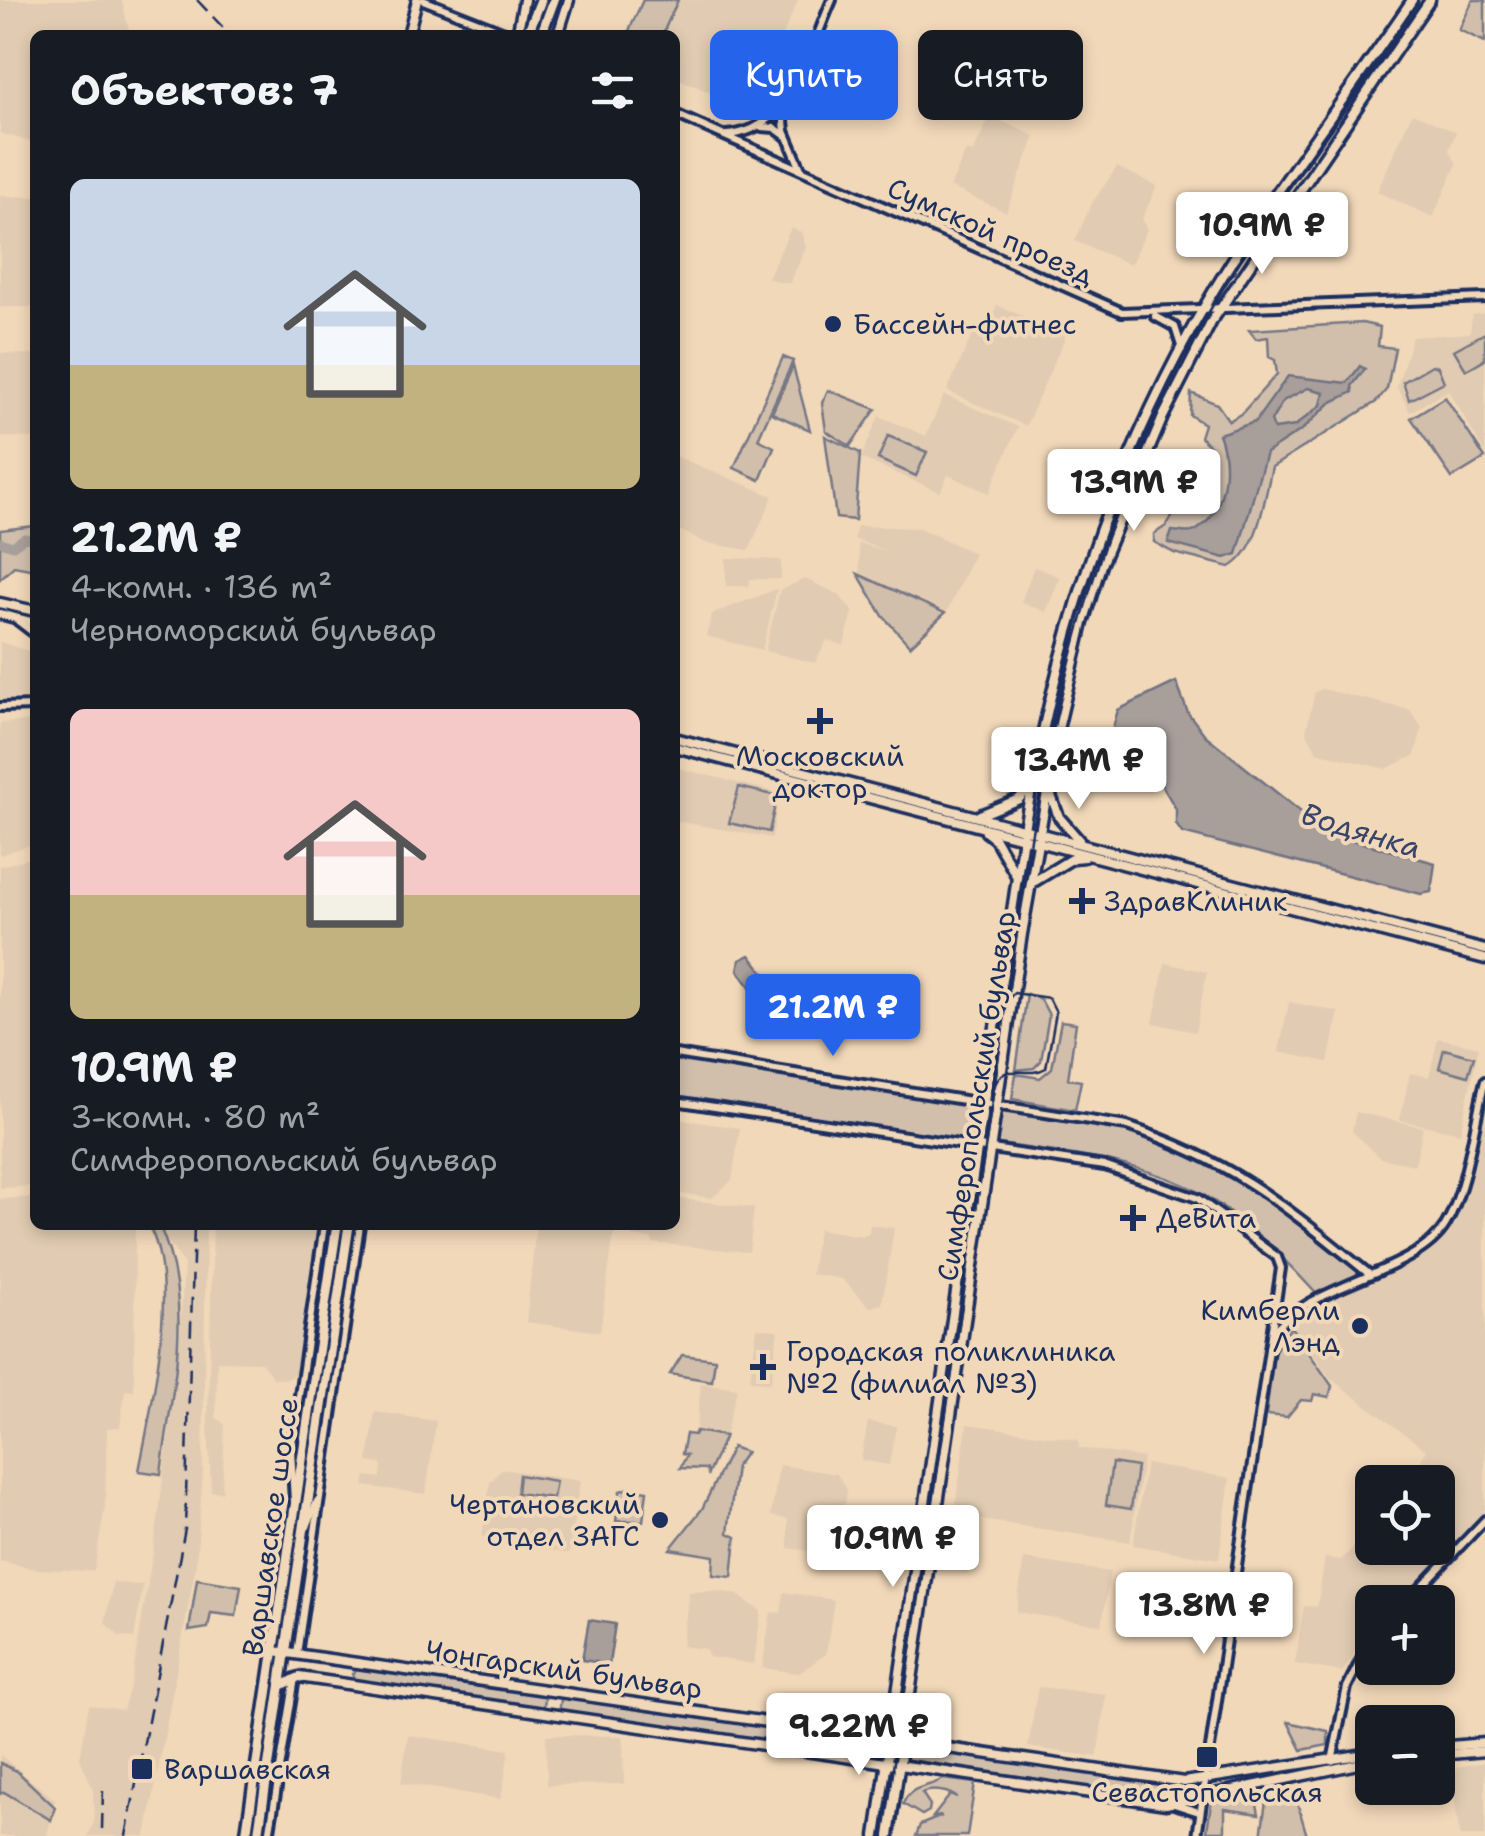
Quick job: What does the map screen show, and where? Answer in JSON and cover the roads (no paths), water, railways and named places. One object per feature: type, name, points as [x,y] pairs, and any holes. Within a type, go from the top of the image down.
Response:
[{"type":"main road","points":[[410,30],[420,0]]},
{"type":"main road","points":[[515,30],[524,0]]},
{"type":"main road","points":[[529,30],[541,0]]},
{"type":"main road","points":[[542,30],[554,0]]},
{"type":"main road","points":[[560,30],[569,0]]},
{"type":"main road","name":"Симферопольский бульвар","points":[[876,1836],[1032,780],[1057,664],[1091,550],[1202,311],[1412,0]]},
{"type":"main road","name":"Симферопольский бульвар","points":[[888,1836],[990,1146],[1039,838],[1072,663],[1098,575],[1163,417],[1218,311],[1428,2]]},
{"type":"main road","points":[[0,603],[30,611]]},
{"type":"main road","points":[[0,614],[30,622]]},
{"type":"main road","points":[[680,739],[969,820],[996,839],[1018,878]]},
{"type":"main road","points":[[680,748],[1026,835],[1096,848],[1485,950]]},
{"type":"main road","points":[[969,820],[1019,799],[1032,780]]},
{"type":"main road","points":[[1050,783],[1054,809],[1071,834],[1096,848]]},
{"type":"main road","points":[[1039,838],[1101,859],[1485,959]]},
{"type":"main road","points":[[1032,884],[1073,858],[1101,859]]},
{"type":"main road","name":"Варшавское шоссе","points":[[246,1836],[337,1230]]},
{"type":"main road","name":"Варшавское шоссе","points":[[258,1836],[281,1686],[292,1654],[303,1538],[348,1230]]},
{"type":"main road","points":[[938,1413],[951,1416]]},
{"type":"main road","name":"Чонгарский бульвар","points":[[274,1651],[1204,1782],[1332,1762]]},
{"type":"main road","points":[[281,1686],[296,1677]]},
{"type":"main road","name":"Чонгарский бульвар","points":[[296,1677],[1174,1804],[1332,1762]]},
{"type":"main road","points":[[1455,1746],[1485,1742]]},
{"type":"main road","points":[[1455,1755],[1485,1752]]},
{"type":"main road","points":[[1332,1762],[1355,1757]]},
{"type":"main road","points":[[1332,1762],[1355,1762]]},
{"type":"street","points":[[420,0],[501,30]]},
{"type":"street","points":[[818,30],[832,0]]},
{"type":"street","name":"Сумской проезд","points":[[680,116],[1113,309],[1139,313],[1218,311],[1485,298]]},
{"type":"street","points":[[760,127],[769,120]]},
{"type":"street","points":[[784,120],[802,170]]},
{"type":"street","points":[[720,134],[760,127],[775,128],[788,138]]},
{"type":"street","points":[[745,144],[742,136],[750,130]]},
{"type":"street","points":[[784,162],[792,159],[793,151]]},
{"type":"street","points":[[1139,313],[1170,322],[1182,349]]},
{"type":"street","points":[[13,618],[30,630]]},
{"type":"street","points":[[0,708],[30,706]]},
{"type":"street","points":[[680,1055],[1127,1126],[1186,1146],[1258,1186],[1369,1274]]},
{"type":"street","points":[[1268,1340],[1286,1317],[1413,1253],[1448,1221],[1485,1082]]},
{"type":"street","points":[[680,1102],[1104,1166],[1197,1198],[1277,1257],[1280,1268],[1197,1836]]},
{"type":"street","points":[[296,1511],[291,1450],[323,1230]]},
{"type":"street","points":[[292,1654],[323,1485],[359,1230]]},
{"type":"street","points":[[1275,1304],[1278,1314],[1286,1317]]},
{"type":"street","points":[[303,1538],[323,1485]]},
{"type":"street","points":[[1423,1585],[1485,1520]]},
{"type":"street","points":[[1332,1762],[1347,1686],[1355,1671]]},
{"type":"street","points":[[269,1836],[296,1677]]},
{"type":"street","name":"Чонгарский бульвар","points":[[1174,1804],[1200,1812]]},
{"type":"waterway","points":[[0,542],[13,546],[24,538],[30,539]]},
{"type":"tram line","points":[[883,1836],[1032,832],[1079,627],[1122,495],[1149,430],[1213,305],[1315,151],[1423,0]]},
{"type":"tram line","points":[[994,1088],[1003,1074],[1046,1068],[1056,1012],[1049,998],[1014,993],[1003,1005]]},
{"type":"railway","points":[[197,0],[225,30]]},
{"type":"railway","points":[[126,1836],[185,1529],[194,1230]]},
{"type":"railway","points":[[102,1829],[103,1789]]},
{"type":"place","name":"Бассейн-фитнес","points":[[833,324]]},
{"type":"place","name":"Московский доктор","points":[[820,721]]},
{"type":"place","name":"ЗдравКлиник","points":[[1082,901]]},
{"type":"place","name":"ДеВита","points":[[1133,1218]]},
{"type":"place","name":"Кимберли Лэнд","points":[[1360,1326]]},
{"type":"place","name":"Городская поликлиника №2 (филиал №3)","points":[[763,1367]]},
{"type":"place","name":"Чертановский отдел ЗАГС","points":[[660,1520]]},
{"type":"place","name":"Севастопольская","points":[[1207,1757]]},
{"type":"place","name":"Варшавская","points":[[142,1769]]},
{"type":"water label","name":"Водянка","points":[[1361,831]]}]
